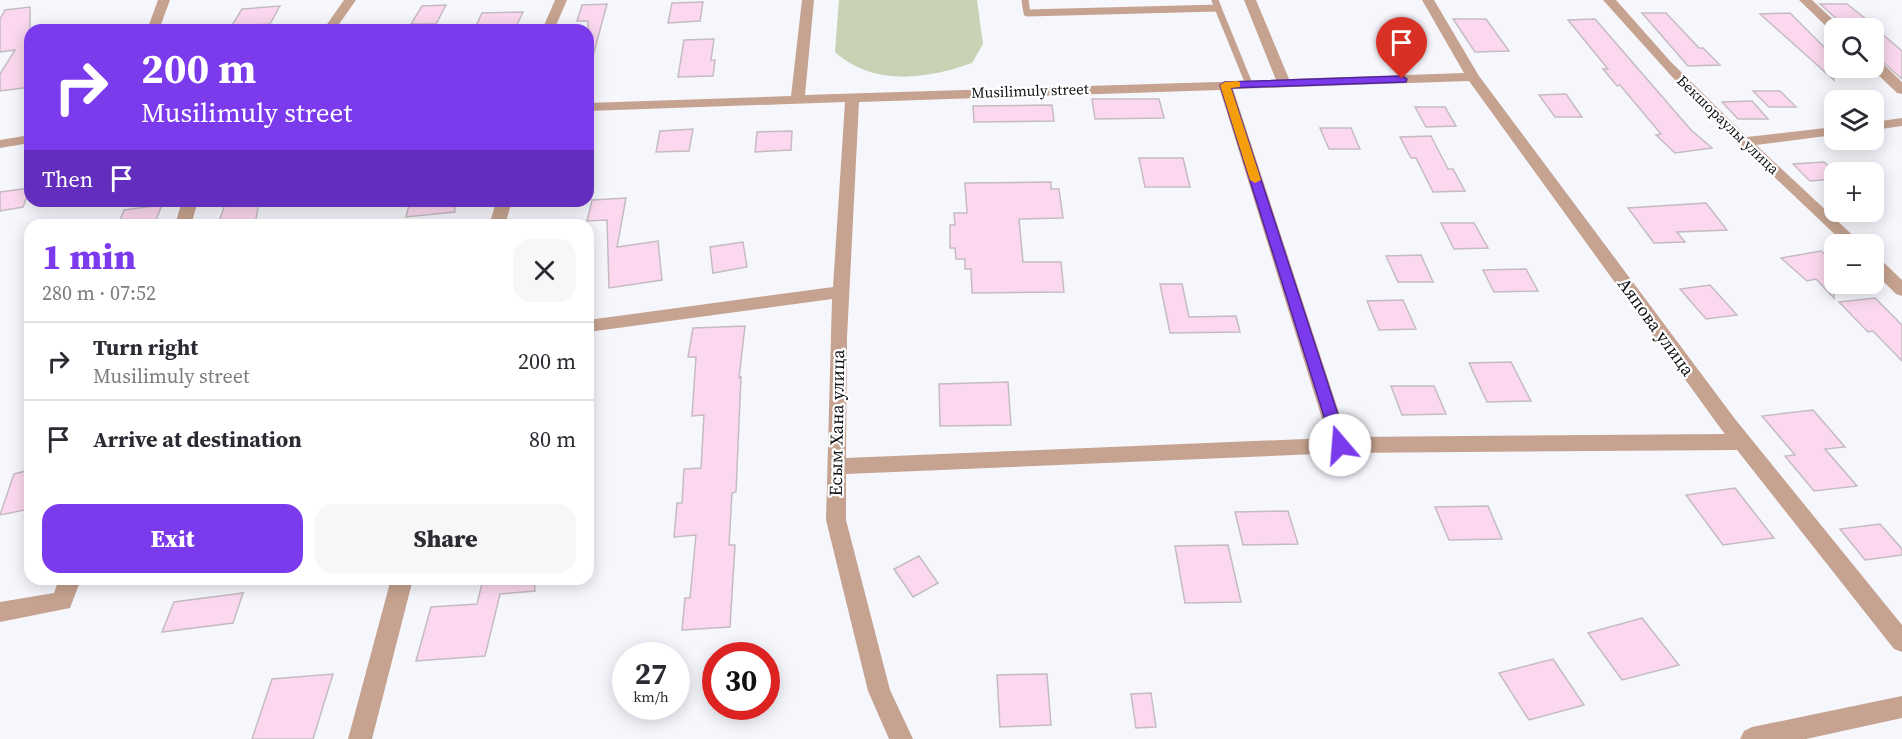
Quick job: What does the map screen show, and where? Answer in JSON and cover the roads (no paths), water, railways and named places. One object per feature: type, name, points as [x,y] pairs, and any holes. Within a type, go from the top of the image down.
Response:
[{"type":"street","points":[[155,24],[164,0]]},
{"type":"street","points":[[333,24],[350,0]]},
{"type":"street","points":[[551,24],[561,0]]},
{"type":"street","points":[[798,99],[808,0]]},
{"type":"street","points":[[1250,0],[1284,83]]},
{"type":"street","name":"Аяпова улица","points":[[1428,0],[1473,77],[1742,442],[1902,642]]},
{"type":"street","name":"Бекшораулы улица","points":[[1609,0],[1651,50],[1744,142],[1843,234]]},
{"type":"street","points":[[1805,0],[1825,18]]},
{"type":"street","points":[[1884,73],[1902,90]]},
{"type":"street","name":"Musilimuly street","points":[[594,107],[1473,77]]},
{"type":"street","points":[[1225,85],[1340,445]]},
{"type":"street","name":"Есым Хана улица","points":[[852,97],[841,292],[836,520],[879,691],[902,739]]},
{"type":"street","points":[[1884,125],[1902,122]]},
{"type":"street","points":[[1744,142],[1824,132]]},
{"type":"street","points":[[0,144],[24,140]]},
{"type":"street","points":[[1884,273],[1902,290]]},
{"type":"street","points":[[594,325],[841,292]]},
{"type":"street","points":[[837,466],[1340,445],[1742,442]]},
{"type":"street","points":[[0,612],[62,601],[67,585]]},
{"type":"street","points":[[360,739],[400,585]]},
{"type":"street","points":[[1752,739],[1902,707]]},
{"type":"lane","points":[[1025,0],[1027,13],[1218,8]]},
{"type":"lane","points":[[1215,0],[1249,84]]}]
